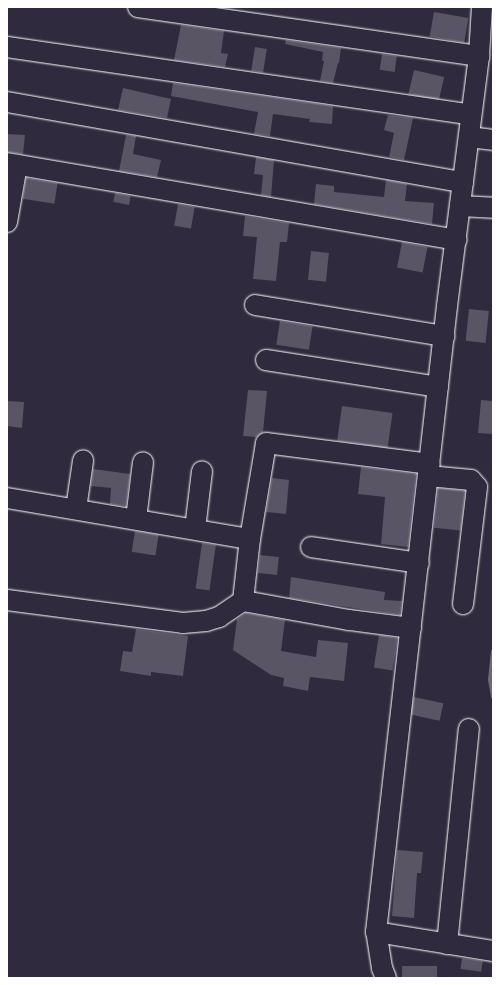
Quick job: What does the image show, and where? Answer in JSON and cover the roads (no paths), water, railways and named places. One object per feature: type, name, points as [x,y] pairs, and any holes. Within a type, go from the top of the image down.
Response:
[{"type":"street","points":[[138,7],[479,56]]},
{"type":"street","points":[[386,978],[382,968],[376,932],[438,387],[479,56],[482,7]]},
{"type":"street","points":[[7,47],[471,115]]},
{"type":"street","points":[[7,102],[464,182]]},
{"type":"street","points":[[469,136],[493,140]]},
{"type":"street","points":[[7,222],[12,164],[456,240]]},
{"type":"street","points":[[460,206],[493,208]]},
{"type":"street","points":[[255,305],[444,336]]},
{"type":"street","points":[[266,360],[438,387]]},
{"type":"street","points":[[242,601],[250,539],[266,443],[429,470],[471,480],[477,487],[463,604]]},
{"type":"street","points":[[76,509],[83,460]]},
{"type":"street","points":[[136,520],[143,462]]},
{"type":"street","points":[[195,529],[202,471]]},
{"type":"street","points":[[7,498],[250,539]]},
{"type":"street","points":[[311,547],[419,563]]},
{"type":"street","points":[[7,600],[183,622],[206,621],[219,617],[242,601],[349,620],[411,628]]},
{"type":"street","points":[[447,944],[469,729]]},
{"type":"street","points":[[376,932],[492,950]]},
{"type":"waterway","points":[[493,651],[490,680],[493,697]]}]
